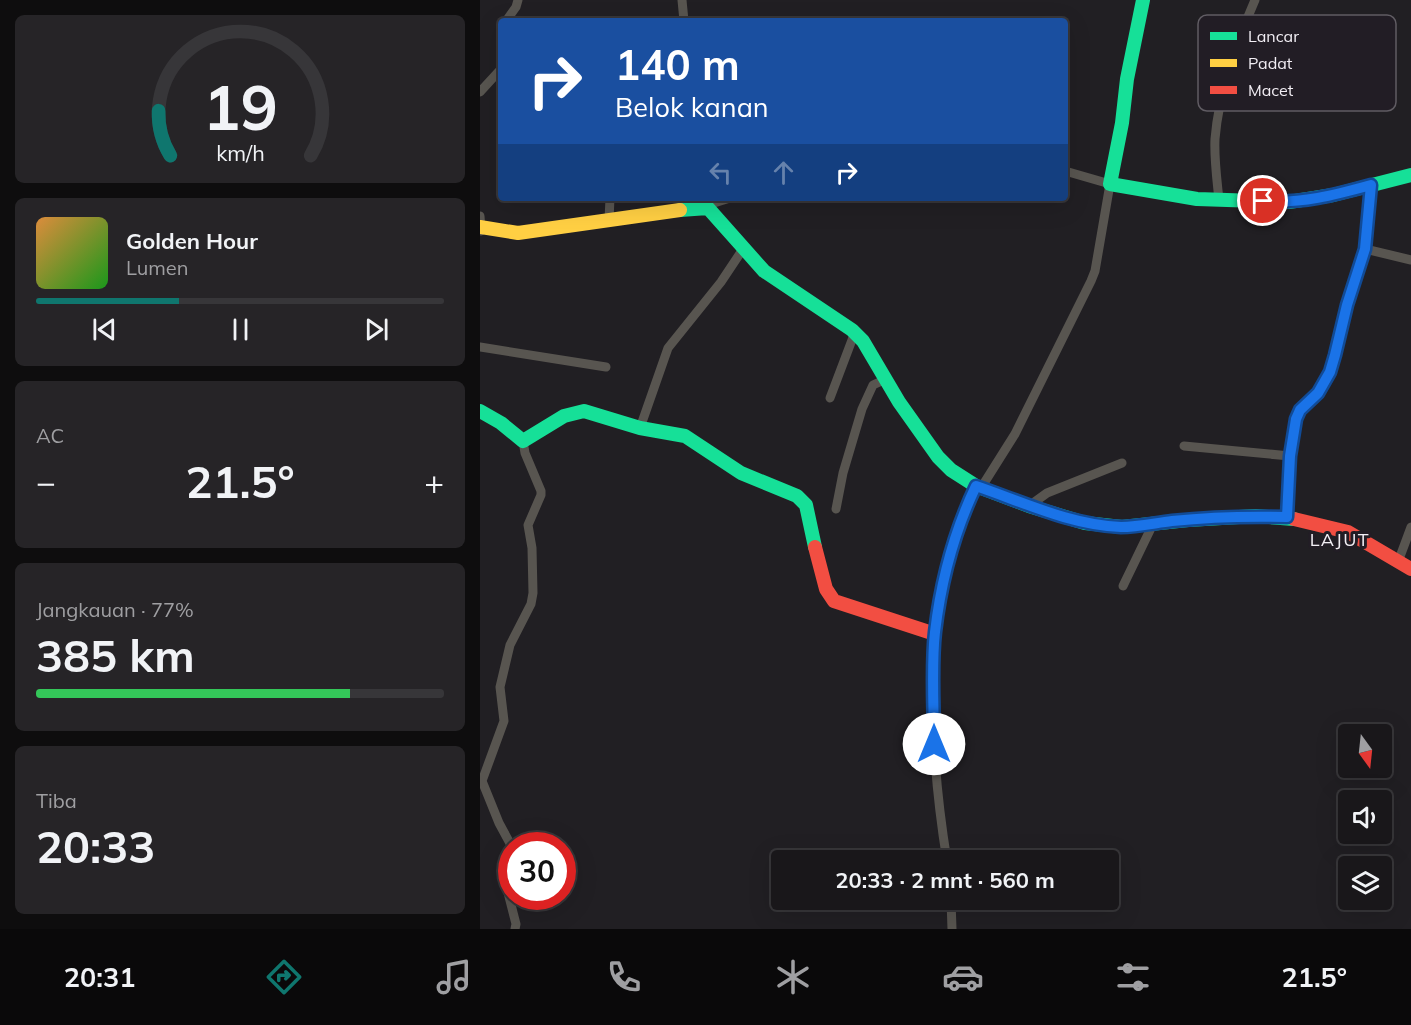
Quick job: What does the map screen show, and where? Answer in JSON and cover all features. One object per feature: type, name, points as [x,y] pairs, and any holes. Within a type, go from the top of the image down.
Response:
[{"type":"street","points":[[508,18],[518,0]]},
{"type":"street","points":[[682,0],[684,18]]},
{"type":"street","points":[[945,850],[938,806],[934,744],[935,634],[950,551],[958,525],[978,487],[1015,434],[1092,281],[1143,0]]},
{"type":"street","points":[[1249,15],[1255,0]]},
{"type":"street","points":[[480,92],[498,72]]},
{"type":"street","points":[[1219,200],[1215,142],[1220,111]]},
{"type":"street","points":[[1068,172],[1110,184],[1197,199],[1289,202],[1325,197],[1411,175]]},
{"type":"street","points":[[1287,517],[1290,456],[1297,414],[1318,393],[1330,372],[1341,338],[1347,305],[1365,249],[1371,185]]},
{"type":"street","points":[[609,219],[610,201]]},
{"type":"street","points":[[480,226],[518,233],[720,201]]},
{"type":"street","points":[[705,205],[753,262],[855,332],[863,341],[899,402],[938,457],[951,470],[978,487],[1085,523],[1122,527],[1240,517],[1287,517],[1348,532],[1405,566],[1411,527]]},
{"type":"street","points":[[640,428],[668,348],[721,282],[743,249]]},
{"type":"street","points":[[1365,249],[1411,260]]},
{"type":"street","points":[[830,398],[855,332]]},
{"type":"street","points":[[480,347],[606,367]]},
{"type":"street","points":[[836,510],[843,473],[862,409],[873,385],[886,379]]},
{"type":"street","points":[[480,411],[501,423],[523,441],[525,453],[541,495],[528,525],[531,540],[533,593],[531,604],[510,645],[500,687],[504,721],[482,782],[504,832]]},
{"type":"street","points":[[523,441],[564,416],[584,411],[640,428],[686,436],[741,473],[797,496],[806,505],[826,589],[834,601],[935,634]]},
{"type":"street","points":[[1184,446],[1290,456]]},
{"type":"street","points":[[1029,506],[1047,493],[1122,463]]},
{"type":"street","points":[[1123,586],[1154,524]]},
{"type":"street","points":[[512,910],[515,929]]},
{"type":"street","points":[[951,910],[952,929]]},
{"type":"traffic: fast","points":[[1143,0],[1127,79],[1122,123],[1110,184],[1197,199],[1289,202],[1333,195],[1411,175]]},
{"type":"traffic: fast","points":[[680,210],[708,208],[764,271],[852,330],[863,341],[899,402],[938,457],[951,470],[976,486],[1029,506],[1085,523],[1122,527],[1256,516],[1294,519]]},
{"type":"traffic: fast","points":[[480,411],[501,423],[523,441],[564,416],[584,411],[640,428],[685,436],[741,473],[797,496],[806,505],[815,547]]},
{"type":"traffic: slow","points":[[480,227],[518,233],[680,210]]},
{"type":"traffic: jam","points":[[1294,519],[1348,532],[1411,569]]},
{"type":"traffic: jam","points":[[815,547],[826,589],[834,601],[935,634]]},
{"type":"district","name":"LAJUT","points":[[1340,539]]},
{"type":"route","points":[[934,744],[935,634],[950,551],[958,525],[976,486],[1029,506],[1085,523],[1122,527],[1188,520],[1256,516],[1287,517],[1290,456],[1297,414],[1318,393],[1330,372],[1341,338],[1347,305],[1365,249],[1371,185],[1316,199],[1289,202],[1263,201]]}]
